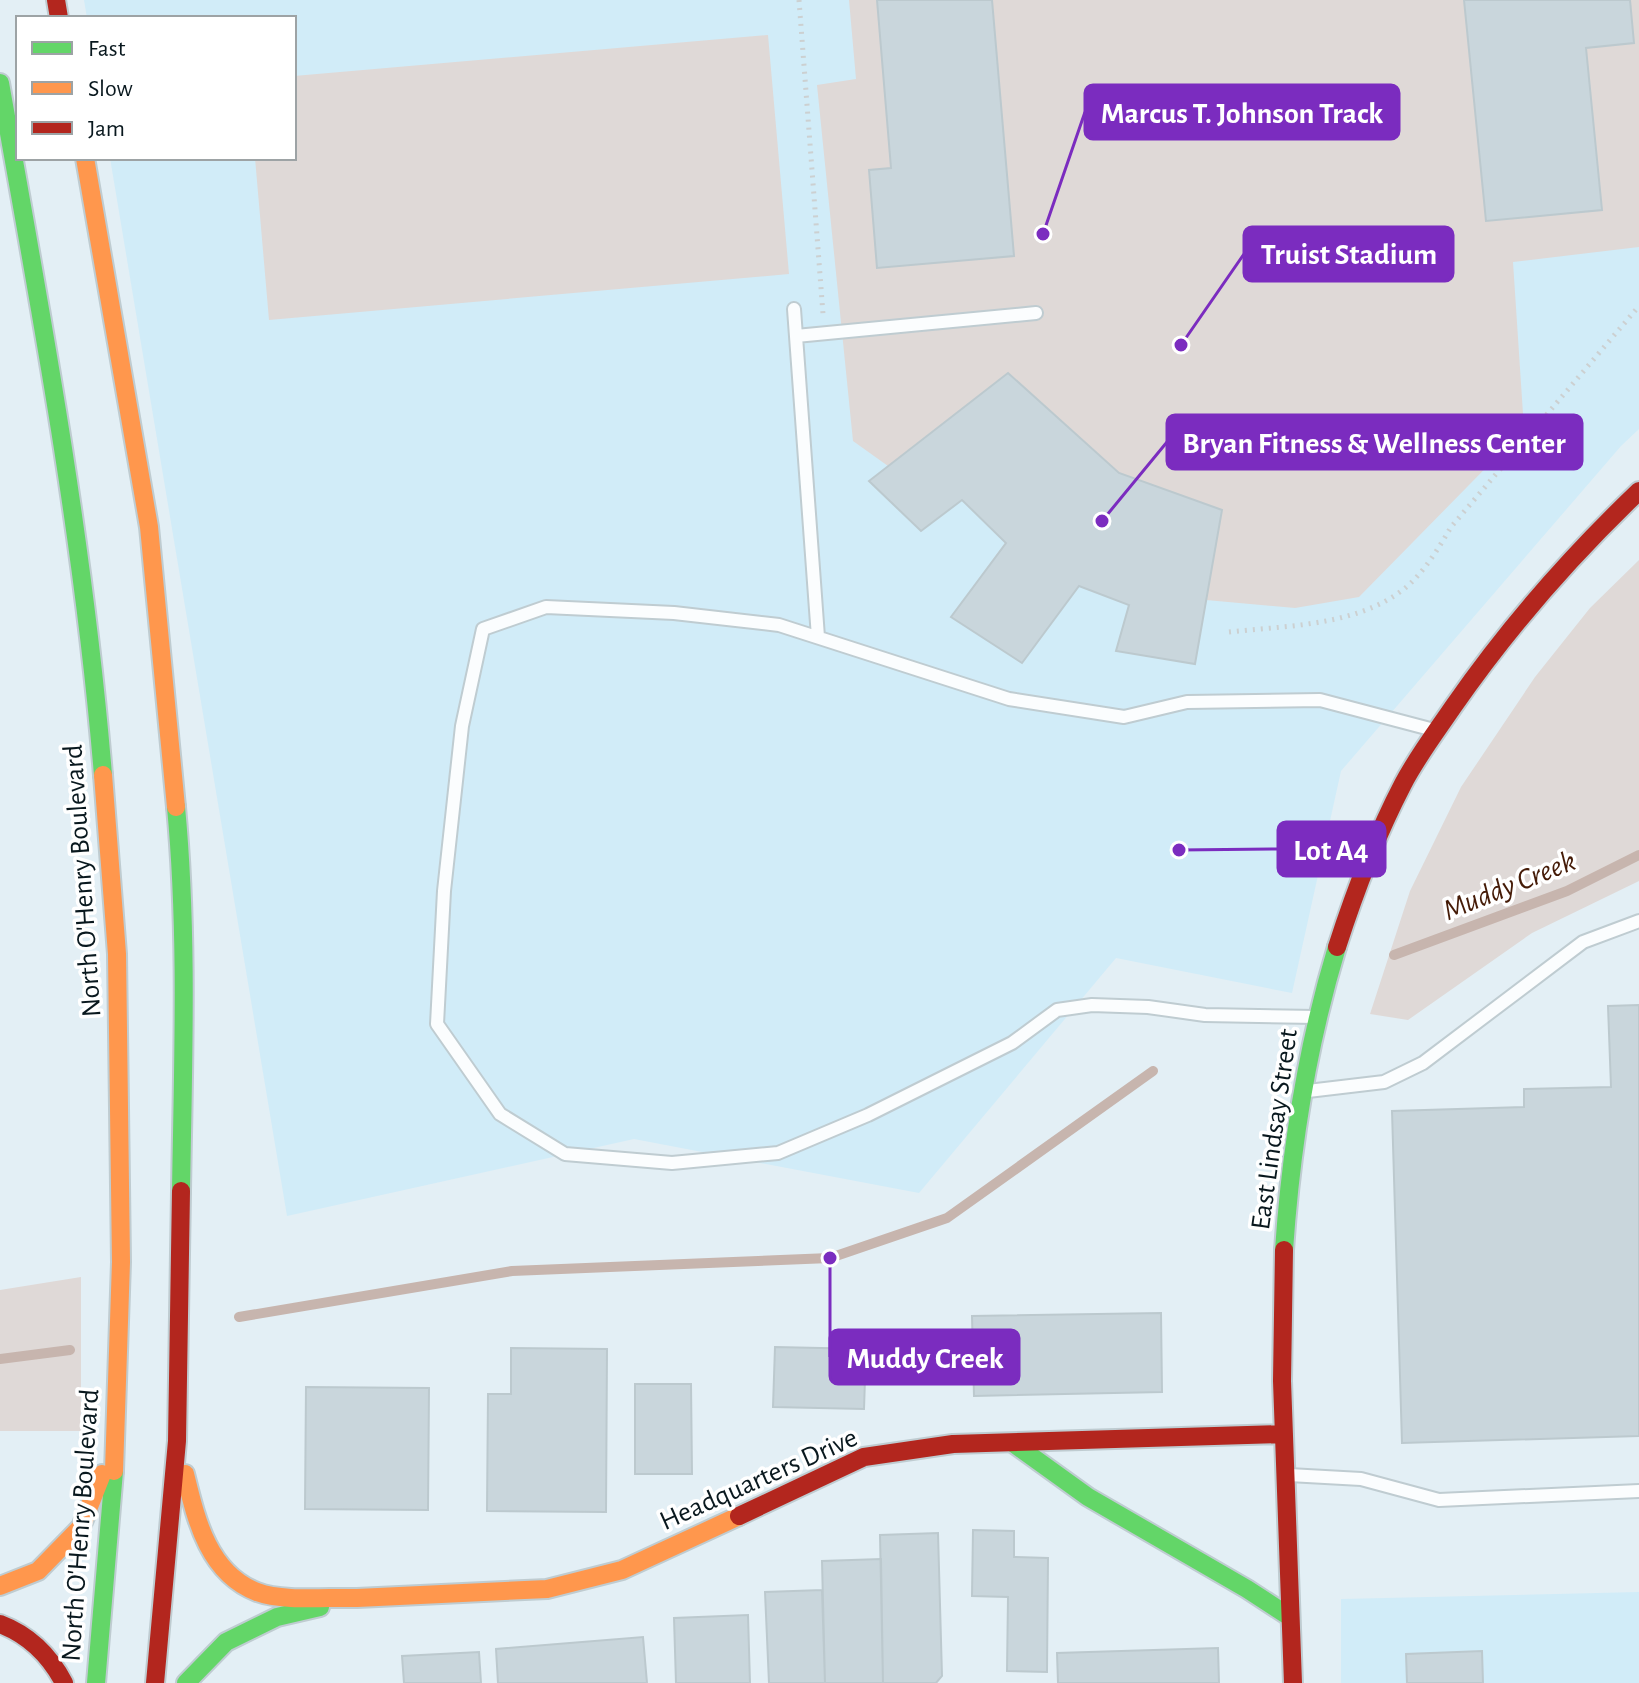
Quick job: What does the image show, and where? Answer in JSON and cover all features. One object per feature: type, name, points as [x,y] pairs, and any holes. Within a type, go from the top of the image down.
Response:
[{"type":"main road","name":"North O'Henry Boulevard","points":[[0,83],[48,351],[96,694],[117,954],[121,1262],[117,1435],[96,1683]]},
{"type":"main road","points":[[85,160],[149,527],[180,854],[183,1081],[177,1441],[155,1683]]},
{"type":"main road","name":"East Lindsay Street","points":[[1293,1683],[1281,1336],[1287,1211],[1300,1092],[1316,1017],[1366,868],[1404,783],[1503,637],[1591,536],[1639,491]]},
{"type":"main road","name":"Headquarters Drive","points":[[357,1598],[547,1589],[622,1570],[864,1457],[953,1444],[1284,1434]]},
{"type":"main road","points":[[0,1586],[38,1571],[81,1527],[117,1435]]},
{"type":"main road","points":[[177,1441],[200,1533],[222,1571],[259,1593],[357,1598]]},
{"type":"main road","points":[[1013,1443],[1088,1497],[1290,1617]]},
{"type":"main road","points":[[186,1683],[226,1642],[277,1617],[357,1598]]},
{"type":"main road","points":[[0,1624],[15,1628],[59,1671],[64,1683]]},
{"type":"lane","points":[[794,309],[818,637]]},
{"type":"lane","points":[[796,336],[1036,313]]},
{"type":"lane","points":[[1316,1017],[1205,1015],[1148,1007],[1092,1005],[1057,1010],[1012,1043],[868,1115],[778,1153],[672,1163],[565,1154],[500,1114],[437,1024],[444,891],[462,726],[483,629],[546,607],[674,613],[779,625],[1009,699],[1124,717],[1187,702],[1320,700],[1437,731]]},
{"type":"lane","points":[[1300,1092],[1384,1082],[1423,1063],[1583,942],[1639,921]]},
{"type":"lane","points":[[1285,1475],[1361,1479],[1439,1500],[1639,1491]]},
{"type":"path","points":[[799,0],[824,318]]},
{"type":"path","points":[[1229,632],[1325,621],[1362,610],[1398,594],[1431,559],[1451,527],[1639,306]]},
{"type":"shaded area","points":[[84,0],[1639,0],[1639,429],[1621,446],[1341,771],[1292,993],[1116,958],[919,1193],[634,1139],[287,1216],[110,160],[296,160],[296,16],[87,16]]},
{"type":"shaded area","points":[[849,0],[1639,0],[1639,247],[1513,262],[1524,429],[1359,597],[1295,608],[1206,600],[1195,664],[1116,651],[1129,605],[1079,586],[1022,663],[951,617],[1005,543],[962,500],[921,531],[869,481],[888,466],[853,441],[817,85],[856,79]]},
{"type":"shaded area","points":[[768,35],[789,274],[269,320],[255,160],[296,160],[296,76]]},
{"type":"shaded area","points":[[1639,560],[1639,881],[1532,933],[1408,1020],[1370,1014],[1410,891],[1461,787],[1535,677],[1590,608]]},
{"type":"shaded area","points":[[81,1277],[81,1431],[0,1431],[0,1290]]},
{"type":"shaded area","points":[[1639,1592],[1639,1683],[1341,1683],[1341,1599]]},
{"type":"building","points":[[877,0],[992,0],[1014,256],[877,268],[869,170],[891,168]]},
{"type":"building","points":[[1464,0],[1630,0],[1634,43],[1586,48],[1602,210],[1486,221]]},
{"type":"building","points":[[1008,373],[1119,473],[1222,510],[1195,664],[1116,651],[1129,605],[1079,586],[1022,663],[951,617],[1006,543],[962,500],[921,531],[869,481]]},
{"type":"building","points":[[1639,1005],[1639,1436],[1402,1443],[1392,1111],[1524,1107],[1524,1089],[1611,1087],[1608,1006]]},
{"type":"building","points":[[1161,1313],[1162,1392],[974,1396],[972,1316]]},
{"type":"building","points":[[775,1347],[866,1349],[864,1409],[773,1407]]},
{"type":"building","points":[[511,1348],[607,1349],[606,1512],[487,1511],[488,1394],[511,1394]]},
{"type":"building","points":[[635,1384],[691,1384],[692,1474],[635,1474]]},
{"type":"building","points":[[306,1387],[429,1388],[428,1510],[305,1509]]},
{"type":"building","points":[[973,1530],[1014,1531],[1014,1557],[1048,1558],[1047,1672],[1007,1671],[1008,1597],[972,1596]]},
{"type":"building","points":[[938,1533],[942,1676],[936,1683],[883,1683],[880,1535]]},
{"type":"building","points":[[881,1559],[883,1683],[825,1683],[822,1561]]},
{"type":"building","points":[[822,1590],[825,1683],[769,1683],[765,1592]]},
{"type":"building","points":[[748,1615],[750,1683],[676,1683],[674,1618]]},
{"type":"building","points":[[643,1637],[647,1683],[498,1683],[496,1649]]},
{"type":"building","points":[[1218,1648],[1219,1683],[1058,1683],[1057,1653]]},
{"type":"building","points":[[1482,1651],[1483,1683],[1407,1683],[1406,1654]]},
{"type":"building","points":[[479,1652],[481,1683],[404,1683],[402,1656]]},
{"type":"waterway","name":"Muddy Creek","points":[[1394,955],[1567,891],[1639,855]]},
{"type":"waterway","name":"Muddy Creek","points":[[239,1317],[512,1271],[830,1258],[947,1218],[1153,1071]]},
{"type":"waterway","name":"Muddy Creek","points":[[0,1359],[70,1350]]},
{"type":"traffic: fast","points":[[0,83],[73,514],[103,775]]},
{"type":"traffic: fast","points":[[176,807],[183,951],[181,1191]]},
{"type":"traffic: fast","points":[[1284,1250],[1302,1097],[1317,1022],[1337,947]]},
{"type":"traffic: fast","points":[[1013,1443],[1088,1497],[1290,1617]]},
{"type":"traffic: fast","points":[[96,1683],[114,1471]]},
{"type":"traffic: fast","points":[[186,1683],[226,1642],[277,1617],[320,1607]]},
{"type":"traffic: slow","points":[[85,160],[149,527],[176,807]]},
{"type":"traffic: slow","points":[[103,775],[117,954],[121,1262],[114,1471]]},
{"type":"traffic: slow","points":[[0,1586],[38,1571],[81,1527],[102,1474]]},
{"type":"traffic: slow","points":[[185,1474],[207,1543],[227,1572],[240,1583],[257,1592],[280,1597],[357,1598]]},
{"type":"traffic: slow","points":[[357,1598],[547,1589],[622,1570],[739,1516]]},
{"type":"traffic: jam","points":[[56,0],[59,16]]},
{"type":"traffic: jam","points":[[1337,947],[1375,844],[1420,754],[1517,622],[1588,542],[1639,491]]},
{"type":"traffic: jam","points":[[155,1683],[177,1441],[181,1191]]},
{"type":"traffic: jam","points":[[1284,1250],[1282,1381],[1293,1683]]},
{"type":"traffic: jam","points":[[739,1516],[864,1457],[953,1444],[1284,1434]]},
{"type":"traffic: jam","points":[[0,1624],[38,1648],[64,1683]]},
{"type":"place","name":"Marcus T. Johnson Track","points":[[1043,234]]},
{"type":"place","name":"Truist Stadium","points":[[1181,345]]},
{"type":"place","name":"Bryan Fitness & Wellness Center","points":[[1102,521]]},
{"type":"place","name":"Lot A4","points":[[1179,850]]},
{"type":"place","name":"Muddy Creek","points":[[830,1258]]}]
